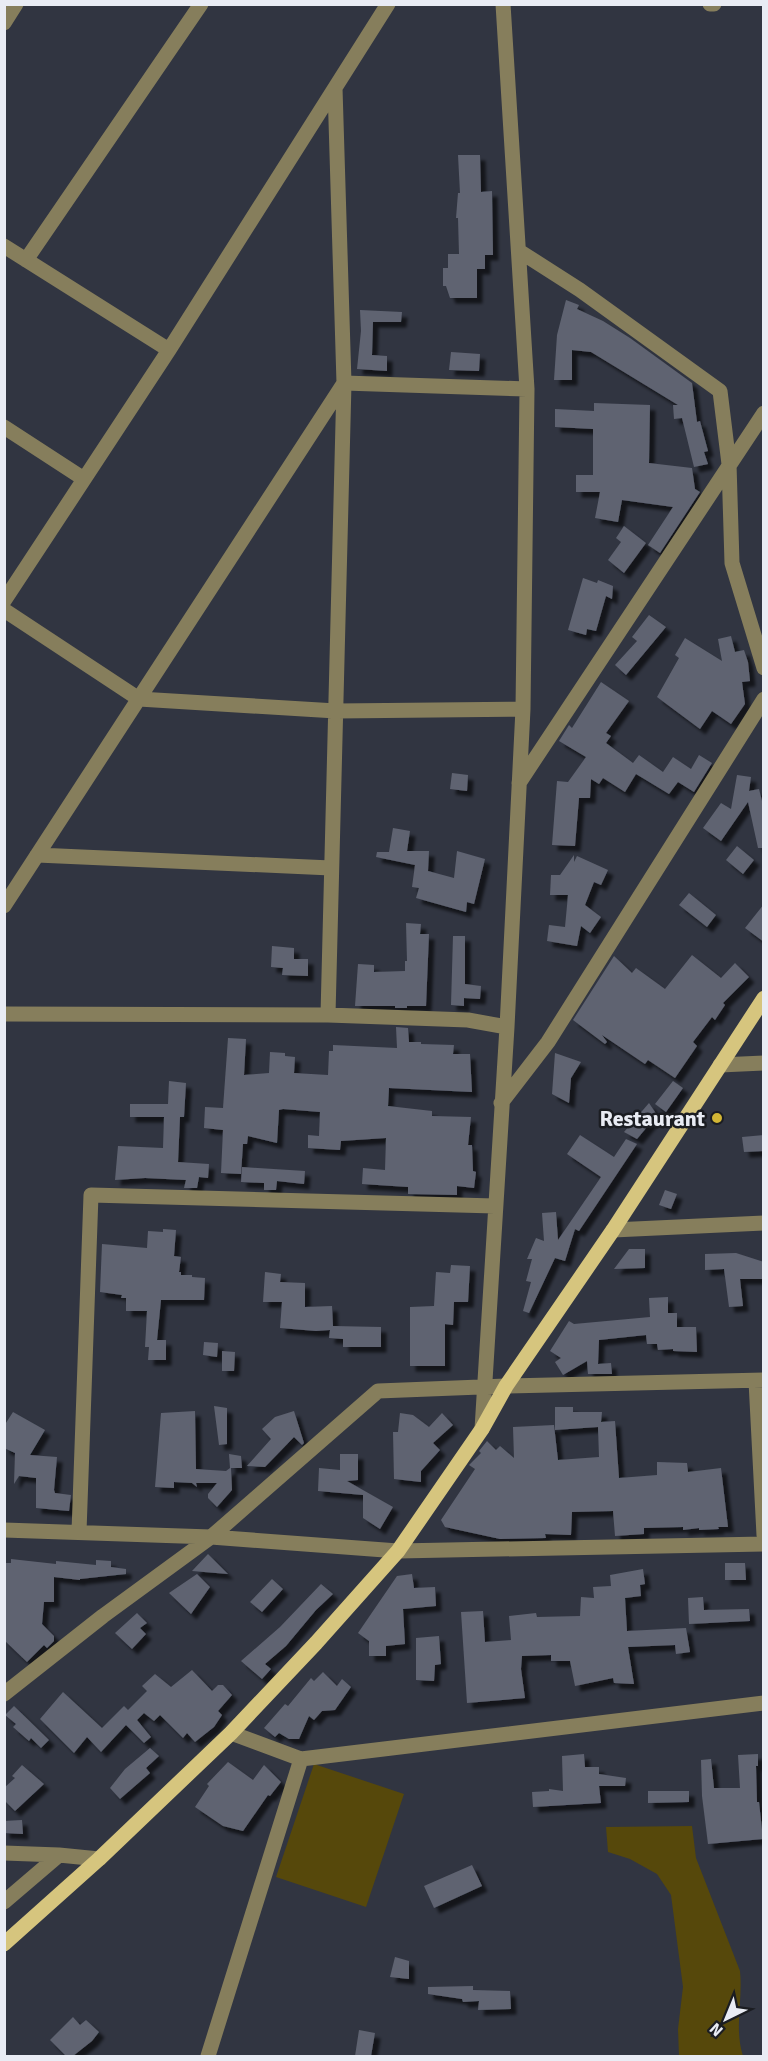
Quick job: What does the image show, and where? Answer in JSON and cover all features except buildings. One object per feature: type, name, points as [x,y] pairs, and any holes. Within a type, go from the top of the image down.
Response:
[{"type":"main road","points":[[4,1944],[99,1859],[231,1733],[398,1551],[482,1430],[506,1386],[613,1230],[764,998]]},
{"type":"street","points":[[4,23],[16,4]]},
{"type":"street","points":[[26,260],[201,4]]},
{"type":"street","points":[[4,601],[169,350],[388,4]]},
{"type":"street","points":[[482,1430],[507,1028],[523,709],[527,389],[502,4]]},
{"type":"street","points":[[328,1015],[344,383],[335,88]]},
{"type":"street","points":[[4,246],[169,350]]},
{"type":"street","points":[[519,251],[580,290],[720,391],[729,464],[732,563],[764,668]]},
{"type":"street","points":[[344,383],[527,389]]},
{"type":"street","points":[[4,906],[344,383]]},
{"type":"street","points":[[519,783],[764,412]]},
{"type":"street","points":[[4,427],[84,479]]},
{"type":"street","points":[[4,610],[139,699],[336,711],[523,709]]},
{"type":"street","points":[[501,1103],[548,1042],[764,699]]},
{"type":"street","points":[[37,855],[331,868]]},
{"type":"street","points":[[4,1014],[328,1015],[468,1020],[507,1028]]},
{"type":"street","points":[[720,1065],[764,1063]]},
{"type":"street","points":[[79,1532],[91,1195],[495,1206]]},
{"type":"street","points":[[613,1230],[764,1223]]},
{"type":"street","points":[[4,1694],[103,1616],[211,1538],[378,1391],[760,1381],[764,1535]]},
{"type":"street","points":[[4,1530],[211,1538],[398,1551],[764,1544]]},
{"type":"street","points":[[231,1733],[301,1759],[764,1703]]},
{"type":"street","points":[[208,2056],[301,1759]]},
{"type":"street","points":[[4,1853],[60,1854],[99,1859]]},
{"type":"street","points":[[4,1902],[60,1854]]},
{"type":"shaded area","points":[[314,1764],[404,1794],[366,1907],[276,1877]]},
{"type":"shaded area","points":[[692,1826],[696,1858],[740,1971],[739,2035],[743,2056],[679,2056],[678,2029],[683,1987],[671,1895],[657,1874],[630,1859],[608,1852],[606,1827]]},
{"type":"place","name":"Restaurant","points":[[717,1118]]}]
